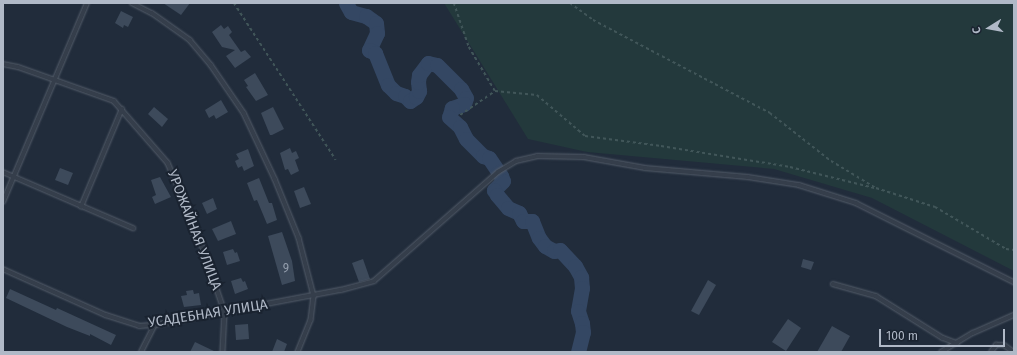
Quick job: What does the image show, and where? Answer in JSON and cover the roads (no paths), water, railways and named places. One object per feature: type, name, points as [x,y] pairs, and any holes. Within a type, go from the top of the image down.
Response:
[{"type":"lane","points":[[3,202],[56,80],[87,3]]},
{"type":"lane","points":[[132,3],[152,13],[190,40],[211,65],[244,113],[275,179],[299,238],[314,296],[311,320],[298,352]]},
{"type":"lane","name":"УРОЖАЙНАЯ УЛИЦА","points":[[3,64],[56,80],[114,101],[168,163],[195,225],[225,312],[222,352]]},
{"type":"lane","points":[[81,207],[122,110]]},
{"type":"lane","name":"УСАДЕБНАЯ УЛИЦА","points":[[3,268],[106,315],[139,326],[155,325],[314,296],[374,281],[498,172],[516,162],[537,156],[584,157],[645,168],[748,177],[799,185],[856,204],[1014,282]]},
{"type":"lane","points":[[3,172],[81,207],[133,228]]},
{"type":"lane","points":[[833,284],[876,296],[943,338],[956,343]]},
{"type":"lane","points":[[941,352],[956,343],[1014,315]]},
{"type":"lane","points":[[141,352],[155,325]]},
{"type":"lane","points":[[991,352],[996,345],[1004,346],[1014,352]]},
{"type":"waterway","points":[[346,3],[351,12],[366,16],[376,23],[377,33],[369,50],[375,53],[388,85],[396,93],[405,96],[410,101],[416,97],[419,91],[419,75],[428,63],[437,65],[461,89],[466,98],[464,104],[452,108],[449,117],[460,127],[466,139],[483,156],[489,158],[501,176],[503,181],[494,190],[497,195],[508,208],[519,213],[523,221],[532,221],[539,238],[545,246],[554,251],[560,250],[575,266],[581,277],[582,288],[578,311],[583,332],[578,352]]}]
